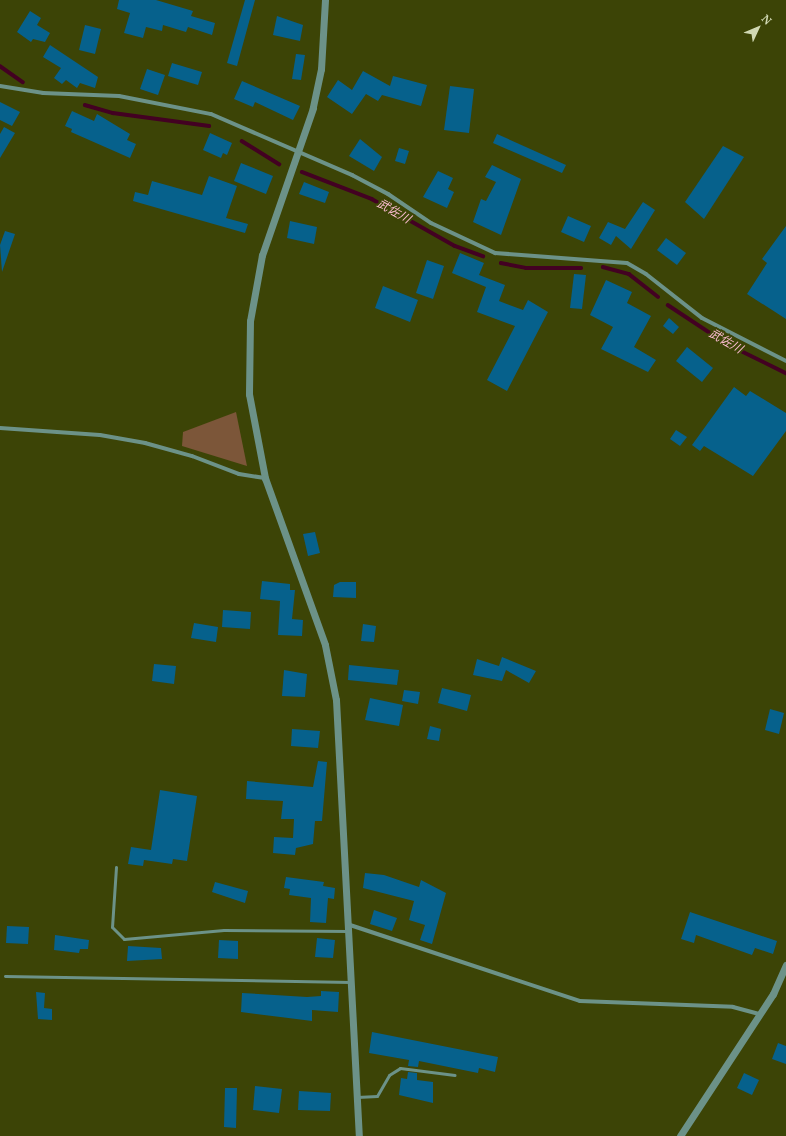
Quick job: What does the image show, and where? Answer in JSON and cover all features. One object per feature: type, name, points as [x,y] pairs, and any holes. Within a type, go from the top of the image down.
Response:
[{"type":"street","points":[[325,0],[321,69],[298,152],[262,255],[250,321],[249,394],[265,478],[330,667],[338,733],[359,1136]]},
{"type":"street","points":[[0,86],[43,92],[119,96],[211,114],[382,191],[431,223],[495,253],[627,263],[646,274],[702,318],[786,361]]},
{"type":"street","points":[[0,428],[100,435],[145,443],[192,456],[239,474],[265,478]]},
{"type":"street","points":[[347,927],[580,1001],[733,1007],[759,1014]]},
{"type":"street","points":[[680,1136],[759,1014],[786,965]]},
{"type":"lane","points":[[116,867],[112,927],[124,939],[224,930],[347,927]]},
{"type":"lane","points":[[5,976],[351,982]]},
{"type":"lane","points":[[357,1097],[377,1096],[389,1075],[400,1068],[455,1075]]},
{"type":"shaded area","points":[[236,412],[247,466],[182,446],[183,432]]},
{"type":"building","points":[[119,0],[156,0],[193,11],[191,16],[215,23],[212,35],[188,27],[186,32],[163,25],[162,31],[146,27],[143,38],[124,33],[130,13],[117,9]]},
{"type":"building","points":[[245,0],[255,0],[237,66],[227,63]]},
{"type":"building","points":[[30,11],[41,18],[37,25],[50,33],[45,42],[33,39],[31,42],[17,32]]},
{"type":"building","points":[[277,16],[303,25],[300,41],[273,35]]},
{"type":"building","points":[[85,25],[101,29],[95,54],[79,50]]},
{"type":"building","points":[[50,45],[98,77],[95,88],[80,83],[77,88],[66,80],[62,84],[54,78],[61,68],[43,57]]},
{"type":"building","points":[[296,54],[305,55],[301,80],[292,79]]},
{"type":"building","points":[[172,63],[202,72],[198,85],[168,76]]},
{"type":"building","points":[[147,69],[165,75],[158,95],[140,89]]},
{"type":"building","points":[[363,71],[390,86],[393,76],[427,85],[421,106],[382,95],[378,101],[366,94],[352,114],[327,97],[338,80],[352,90]]},
{"type":"building","points":[[242,81],[300,106],[293,120],[255,102],[253,107],[234,99]]},
{"type":"building","points":[[450,86],[474,89],[469,133],[444,130]]},
{"type":"building","points":[[0,102],[20,112],[12,126],[0,120]]},
{"type":"building","points":[[72,111],[94,121],[97,114],[130,134],[127,140],[136,144],[130,158],[71,132],[72,129],[65,126]]},
{"type":"building","points":[[4,127],[15,133],[0,158],[0,134]]},
{"type":"building","points":[[210,133],[232,143],[227,155],[223,153],[221,158],[203,150]]},
{"type":"building","points":[[497,134],[566,165],[562,173],[493,143]]},
{"type":"building","points":[[360,139],[382,157],[374,171],[349,156]]},
{"type":"building","points":[[723,146],[744,157],[704,219],[685,202]]},
{"type":"building","points":[[399,148],[409,151],[405,164],[395,161]]},
{"type":"building","points":[[241,163],[273,176],[266,194],[234,181]]},
{"type":"building","points":[[492,165],[521,179],[501,235],[473,222],[481,199],[486,201],[496,182],[485,177]]},
{"type":"building","points":[[438,171],[453,178],[448,189],[454,192],[447,208],[423,197]]},
{"type":"building","points":[[209,176],[237,186],[226,218],[248,224],[245,233],[133,201],[135,192],[148,195],[152,181],[202,195]]},
{"type":"building","points":[[304,182],[329,192],[325,203],[299,194]]},
{"type":"building","points":[[643,202],[655,210],[631,249],[616,236],[611,245],[599,238],[608,222],[625,229]]},
{"type":"building","points":[[568,216],[591,226],[584,242],[561,232]]},
{"type":"building","points":[[290,221],[317,227],[314,244],[287,238]]},
{"type":"building","points":[[786,226],[786,319],[747,294],[767,263],[762,259]]},
{"type":"building","points":[[5,231],[15,234],[2,272],[0,245]]},
{"type":"building","points":[[666,238],[686,253],[677,265],[657,250]]},
{"type":"building","points":[[460,253],[484,263],[479,275],[505,285],[499,301],[523,310],[528,300],[548,312],[507,391],[487,380],[515,326],[477,312],[486,287],[452,273]]},
{"type":"building","points":[[427,260],[444,266],[433,299],[416,293]]},
{"type":"building","points":[[574,274],[586,275],[582,309],[570,308]]},
{"type":"building","points":[[606,280],[632,292],[627,303],[651,316],[634,347],[656,360],[648,372],[601,349],[613,327],[590,315]]},
{"type":"building","points":[[383,286],[418,300],[410,322],[375,308]]},
{"type":"building","points":[[669,318],[679,327],[673,334],[663,326]]},
{"type":"building","points":[[687,347],[713,368],[702,382],[676,361]]},
{"type":"building","points":[[734,387],[746,396],[750,391],[786,413],[786,431],[753,476],[704,446],[700,451],[692,445]]},
{"type":"building","points":[[676,430],[687,437],[680,446],[670,439]]},
{"type":"building","points":[[315,532],[320,553],[308,556],[303,534]]},
{"type":"building","points":[[262,581],[290,584],[290,590],[295,590],[292,619],[303,620],[302,636],[278,635],[280,601],[260,599]]},
{"type":"building","points":[[340,582],[356,582],[356,598],[333,597],[334,585]]},
{"type":"building","points":[[223,610],[251,612],[250,629],[222,627]]},
{"type":"building","points":[[194,623],[218,627],[216,642],[191,638]]},
{"type":"building","points":[[363,624],[376,626],[374,642],[361,641]]},
{"type":"building","points":[[502,657],[536,671],[529,683],[506,670],[502,681],[473,675],[477,659],[499,666]]},
{"type":"building","points":[[154,664],[176,666],[174,684],[152,681]]},
{"type":"building","points":[[349,665],[399,670],[397,685],[348,680]]},
{"type":"building","points":[[284,670],[307,674],[305,697],[282,696]]},
{"type":"building","points":[[442,688],[471,695],[467,711],[438,703]]},
{"type":"building","points":[[404,690],[420,692],[418,704],[402,701]]},
{"type":"building","points":[[370,698],[403,705],[399,726],[365,720]]},
{"type":"building","points":[[770,709],[784,713],[779,734],[765,730]]},
{"type":"building","points":[[430,726],[441,729],[439,741],[427,739]]},
{"type":"building","points":[[292,729],[320,731],[318,748],[291,746]]},
{"type":"building","points":[[318,761],[327,762],[322,821],[315,821],[313,844],[296,848],[295,855],[273,853],[274,837],[293,838],[294,819],[281,819],[283,801],[246,799],[247,781],[313,787]]},
{"type":"building","points":[[160,790],[197,796],[187,861],[173,859],[172,864],[144,860],[143,866],[128,864],[131,847],[151,850]]},
{"type":"building","points":[[365,873],[384,875],[419,887],[421,880],[446,893],[432,944],[420,940],[425,925],[409,920],[414,901],[363,888]]},
{"type":"building","points":[[286,877],[324,882],[323,886],[335,888],[334,899],[328,898],[326,923],[310,922],[311,898],[289,895],[290,889],[284,888]]},
{"type":"building","points":[[215,882],[248,891],[245,903],[212,892]]},
{"type":"building","points":[[374,910],[397,918],[392,931],[370,924]]},
{"type":"building","points":[[690,912],[777,941],[773,954],[755,948],[752,955],[696,935],[694,943],[681,939]]},
{"type":"building","points":[[7,926],[29,927],[28,944],[6,943]]},
{"type":"building","points":[[55,935],[89,940],[88,949],[80,949],[79,953],[54,950]]},
{"type":"building","points":[[317,938],[335,940],[333,958],[315,957]]},
{"type":"building","points":[[219,940],[238,941],[238,959],[218,958]]},
{"type":"building","points":[[128,946],[161,948],[162,959],[127,961]]},
{"type":"building","points":[[321,991],[339,992],[338,1012],[312,1010],[312,1021],[241,1012],[242,993],[307,997],[321,996]]},
{"type":"building","points":[[36,992],[45,993],[44,1008],[52,1009],[52,1020],[38,1019]]},
{"type":"building","points":[[372,1032],[498,1057],[495,1072],[479,1068],[478,1073],[419,1061],[418,1067],[408,1066],[409,1060],[369,1053]]},
{"type":"building","points":[[778,1043],[786,1046],[786,1064],[772,1059]]},
{"type":"building","points":[[408,1072],[417,1073],[417,1080],[433,1082],[433,1103],[399,1095],[401,1078],[407,1079]]},
{"type":"building","points":[[744,1073],[759,1080],[752,1095],[737,1088]]},
{"type":"building","points":[[255,1086],[282,1089],[279,1113],[253,1110]]},
{"type":"building","points":[[225,1088],[237,1088],[236,1128],[224,1127]]},
{"type":"building","points":[[299,1091],[331,1093],[330,1111],[298,1110]]},
{"type":"waterway","name":"武佐川","points":[[0,66],[23,82]]},
{"type":"waterway","name":"武佐川","points":[[85,105],[113,113],[209,126]]},
{"type":"waterway","name":"武佐川","points":[[242,141],[279,164]]},
{"type":"waterway","name":"武佐川","points":[[302,172],[372,199],[455,246],[483,256]]},
{"type":"waterway","name":"武佐川","points":[[501,263],[526,268],[581,268]]},
{"type":"waterway","name":"武佐川","points":[[603,267],[629,274],[658,297]]},
{"type":"waterway","name":"武佐川","points":[[668,305],[727,344],[786,373]]}]
